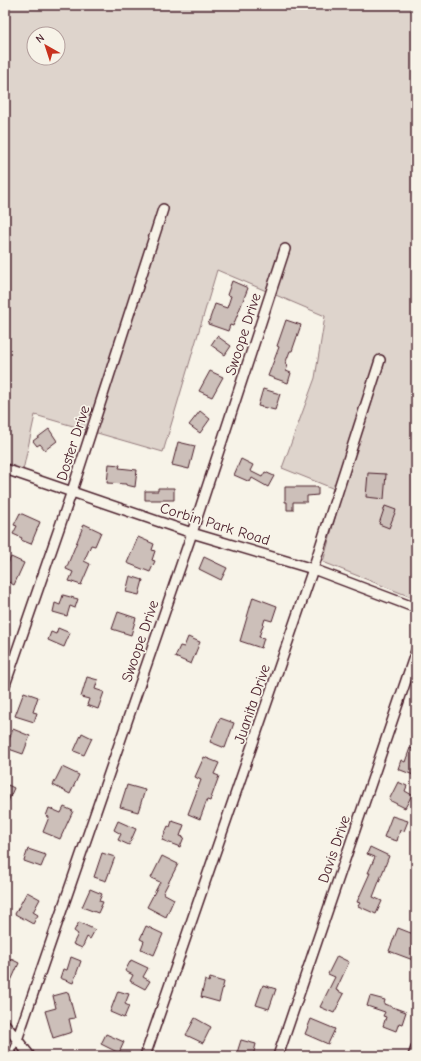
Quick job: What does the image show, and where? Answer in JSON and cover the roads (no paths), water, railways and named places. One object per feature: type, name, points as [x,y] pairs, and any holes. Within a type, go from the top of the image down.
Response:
[{"type":"street","name":"Doster Drive","points":[[5,685],[72,492],[163,210]]},
{"type":"street","name":"Swoope Drive","points":[[17,1040],[192,534],[285,249]]},
{"type":"street","name":"Juanita Drive","points":[[145,1056],[313,569],[380,360]]},
{"type":"street","name":"Corbin Park Road","points":[[5,469],[192,534],[313,569],[416,608]]},
{"type":"street","name":"Davis Drive","points":[[278,1056],[416,651]]},
{"type":"street","points":[[5,1024],[30,1056]]},
{"type":"street","points":[[413,1056],[416,1048]]},
{"type":"lane","points":[[10,1056],[17,1040]]}]
